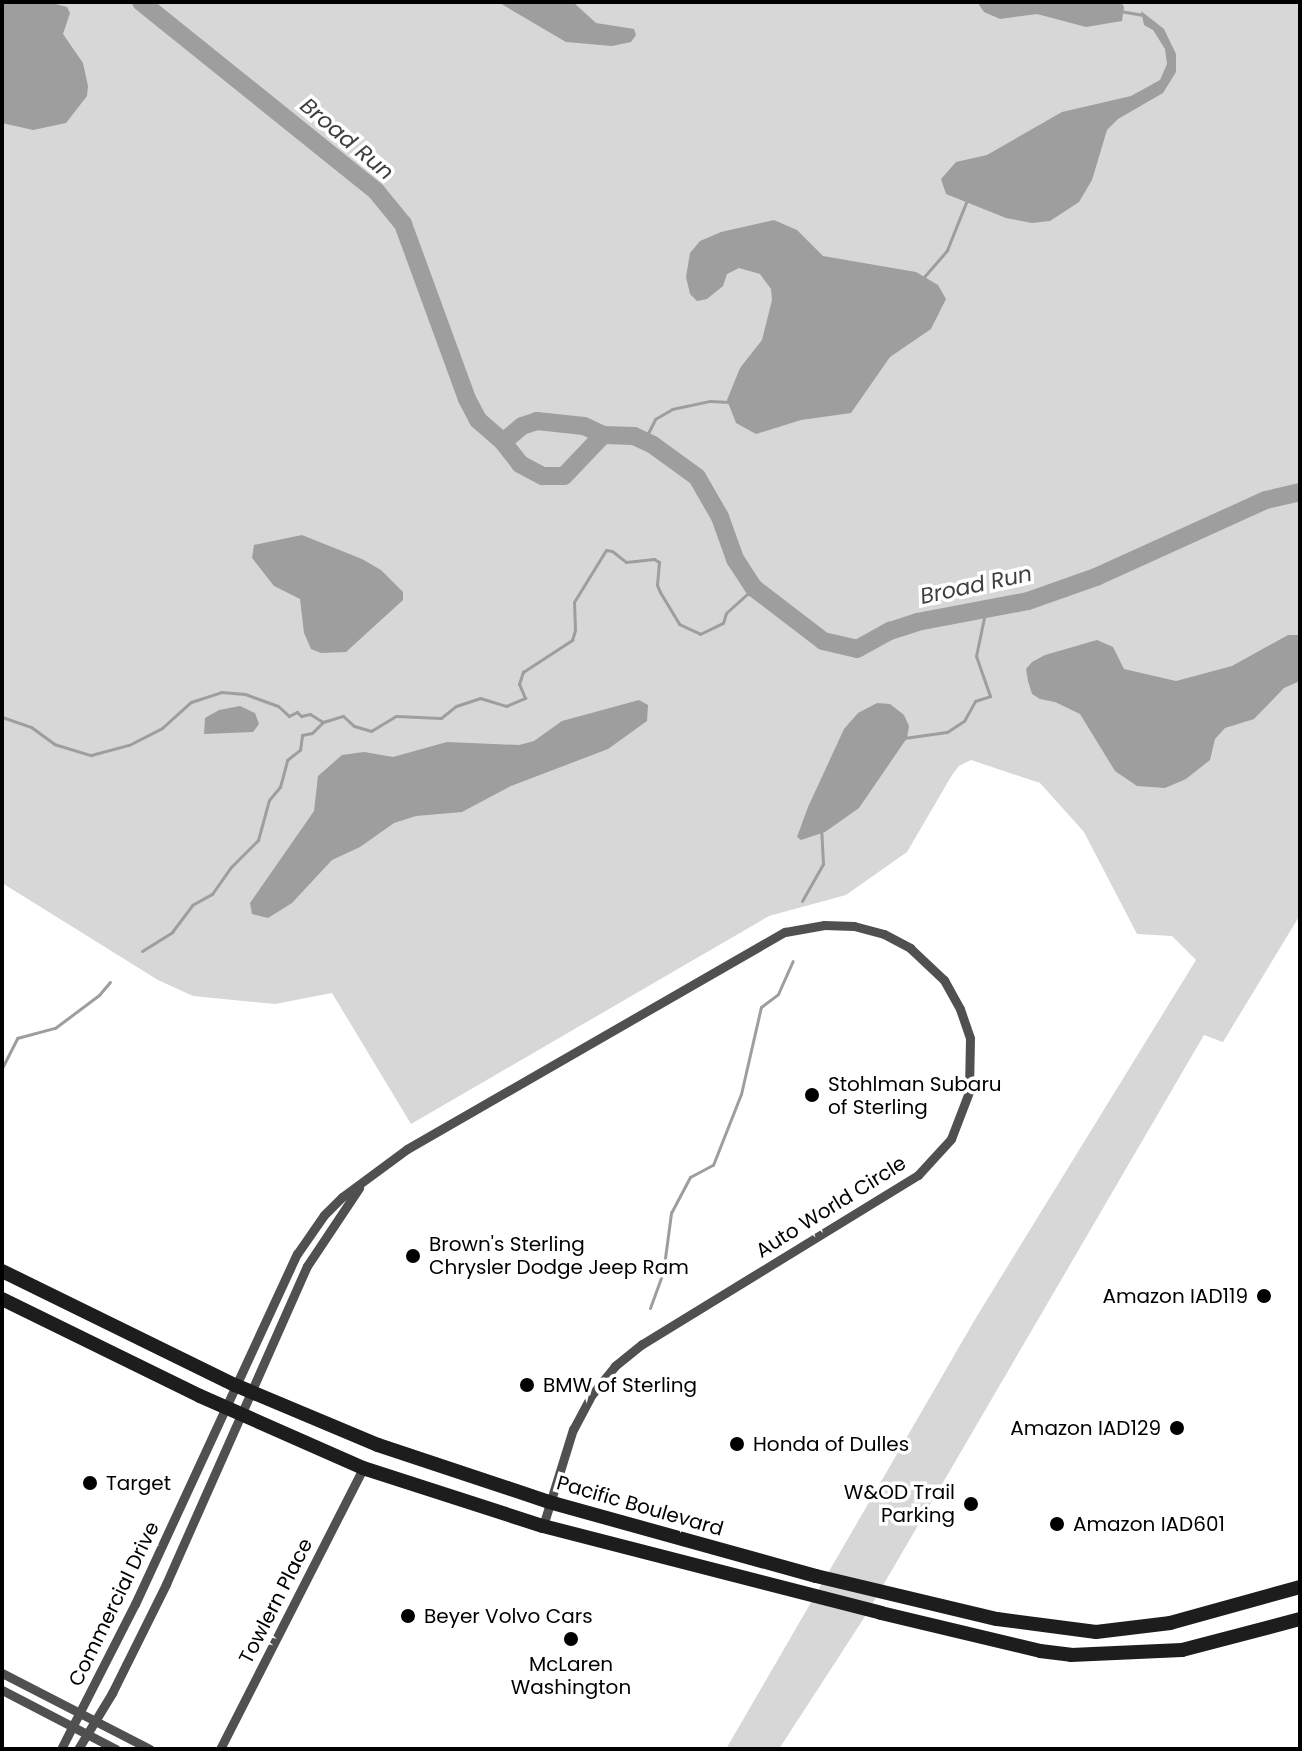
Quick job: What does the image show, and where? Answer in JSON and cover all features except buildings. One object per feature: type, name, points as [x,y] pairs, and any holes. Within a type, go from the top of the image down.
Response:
[{"type":"main road","name":"Pacific Boulevard","points":[[2,1271],[235,1385],[378,1445],[549,1502],[816,1576],[1033,1626],[1096,1632],[1170,1623],[1300,1587]]},
{"type":"main road","name":"Pacific Boulevard","points":[[2,1299],[242,1415],[363,1468],[543,1526],[881,1613],[1040,1651],[1071,1655],[1182,1650],[1300,1619]]},
{"type":"street","name":"Auto World Circle","points":[[235,1385],[297,1254],[324,1215],[365,1180],[429,1136],[785,932],[840,925],[884,934],[922,956],[953,994],[970,1038],[972,1074],[966,1107],[942,1152],[903,1185],[642,1344],[615,1366],[592,1394],[573,1429],[543,1526]]},
{"type":"street","name":"Auto World Circle","points":[[242,1415],[307,1266],[365,1180]]},
{"type":"street","name":"Commercial Drive","points":[[61,1749],[82,1713],[235,1385]]},
{"type":"street","name":"Commercial Drive","points":[[78,1749],[136,1646],[242,1415]]},
{"type":"street","name":"Towlern Place","points":[[220,1749],[363,1468]]},
{"type":"street","points":[[2,1673],[150,1749]]},
{"type":"street","points":[[2,1690],[116,1749]]},
{"type":"shaded area","points":[[2,2],[1300,2],[1300,915],[1223,1042],[1204,1035],[864,1618],[779,1749],[726,1749],[977,1316],[1196,960],[1172,936],[1137,934],[1084,832],[1040,783],[971,760],[959,766],[952,775],[907,852],[846,895],[769,916],[411,1124],[332,993],[275,1004],[193,996],[158,980],[2,883]]},
{"type":"shaded area","points":[[2,2],[48,2],[67,7],[70,13],[63,34],[83,63],[88,86],[87,96],[66,123],[33,130],[2,123]]},
{"type":"shaded area","points":[[498,2],[573,2],[596,23],[634,29],[636,35],[631,42],[612,46],[566,42]]},
{"type":"shaded area","points":[[977,2],[1121,2],[1124,7],[1122,21],[1086,27],[1037,14],[1000,19],[984,12]]},
{"type":"shaded area","points":[[1141,11],[1164,29],[1176,54],[1176,72],[1163,93],[1118,119],[1107,130],[1092,180],[1079,202],[1050,221],[1032,223],[1006,218],[946,194],[941,179],[956,162],[987,155],[1062,112],[1131,96],[1160,80],[1167,64],[1165,49],[1153,30],[1144,25]]},
{"type":"shaded area","points":[[774,220],[797,230],[823,256],[916,272],[938,285],[946,299],[931,329],[890,357],[851,413],[801,420],[756,434],[736,423],[727,400],[740,368],[762,340],[772,300],[771,289],[760,274],[739,268],[727,274],[723,286],[707,299],[697,301],[690,294],[686,277],[690,253],[700,241],[721,232]]},
{"type":"shaded area","points":[[302,535],[362,559],[381,570],[403,592],[403,600],[346,652],[321,653],[311,649],[304,633],[300,599],[274,586],[252,558],[254,545]]},
{"type":"shaded area","points":[[1288,635],[1300,635],[1300,681],[1284,688],[1254,719],[1225,728],[1215,739],[1210,760],[1186,779],[1165,788],[1137,786],[1115,771],[1080,714],[1032,694],[1026,669],[1045,655],[1097,640],[1113,647],[1124,669],[1176,681],[1232,666]]},
{"type":"shaded area","points":[[639,700],[648,705],[647,721],[608,749],[511,786],[462,812],[416,816],[394,823],[360,847],[332,860],[292,903],[268,918],[252,914],[250,903],[314,811],[318,776],[342,755],[364,752],[393,757],[447,742],[519,745],[534,741],[562,721]]},
{"type":"shaded area","points":[[877,703],[890,704],[904,715],[909,726],[907,738],[859,808],[825,832],[801,840],[797,837],[808,807],[844,729],[858,713]]},
{"type":"shaded area","points":[[240,706],[255,713],[259,724],[253,732],[204,734],[205,718],[219,710]]},
{"type":"waterway","name":"Broad Run","points":[[141,2],[376,191],[403,224],[467,399],[478,420],[503,442],[520,464],[543,476],[564,476],[603,435]]},
{"type":"waterway","points":[[1120,11],[1142,15]]},
{"type":"waterway","points":[[923,278],[947,250],[967,200]]},
{"type":"waterway","points":[[644,441],[655,419],[672,409],[710,401],[729,402]]},
{"type":"waterway","name":"Broad Run","points":[[503,442],[522,426],[537,421],[584,426],[603,435],[634,436],[653,445],[697,477],[720,517],[735,559],[754,588],[823,641],[857,649],[890,631],[917,622],[1028,601],[1096,577],[1266,500],[1300,492]]},
{"type":"waterway","points":[[142,951],[172,932],[192,905],[212,894],[230,868],[258,840],[269,800],[280,787],[287,760],[300,750],[302,735],[312,733],[323,722],[343,716],[354,726],[371,731],[396,716],[441,718],[456,706],[480,698],[506,706],[525,698],[519,684],[523,672],[572,640],[575,630],[574,602],[606,550],[626,562],[654,559],[659,562],[657,585],[660,592],[679,624],[700,634],[723,623],[726,613],[754,588]]},
{"type":"waterway","points":[[904,738],[947,732],[964,721],[975,701],[990,696],[976,656],[986,608]]},
{"type":"waterway","points":[[2,717],[31,727],[54,744],[91,755],[129,745],[162,728],[191,702],[221,692],[245,694],[278,706],[289,716],[297,712],[301,716],[310,714],[323,722]]},
{"type":"waterway","points":[[802,901],[823,864],[821,831]]},
{"type":"waterway","points":[[650,1308],[663,1273],[671,1213],[690,1177],[713,1165],[741,1094],[761,1007],[778,994],[793,961]]},
{"type":"waterway","points":[[2,1068],[17,1038],[55,1028],[99,995],[110,982]]},
{"type":"place","name":"Stohlman Subaru of Sterling","points":[[812,1095]]},
{"type":"place","name":"Brown's Sterling Chrysler Dodge Jeep Ram","points":[[413,1256]]},
{"type":"place","name":"Amazon IAD119","points":[[1264,1296]]},
{"type":"place","name":"BMW of Sterling","points":[[527,1385]]},
{"type":"place","name":"Amazon IAD129","points":[[1177,1428]]},
{"type":"place","name":"Honda of Dulles","points":[[737,1444]]},
{"type":"place","name":"Target","points":[[90,1483]]},
{"type":"place","name":"W&OD Trail Parking","points":[[971,1504]]},
{"type":"place","name":"Amazon IAD601","points":[[1057,1524]]},
{"type":"place","name":"Beyer Volvo Cars","points":[[408,1616]]},
{"type":"place","name":"McLaren Washington","points":[[571,1639]]}]
